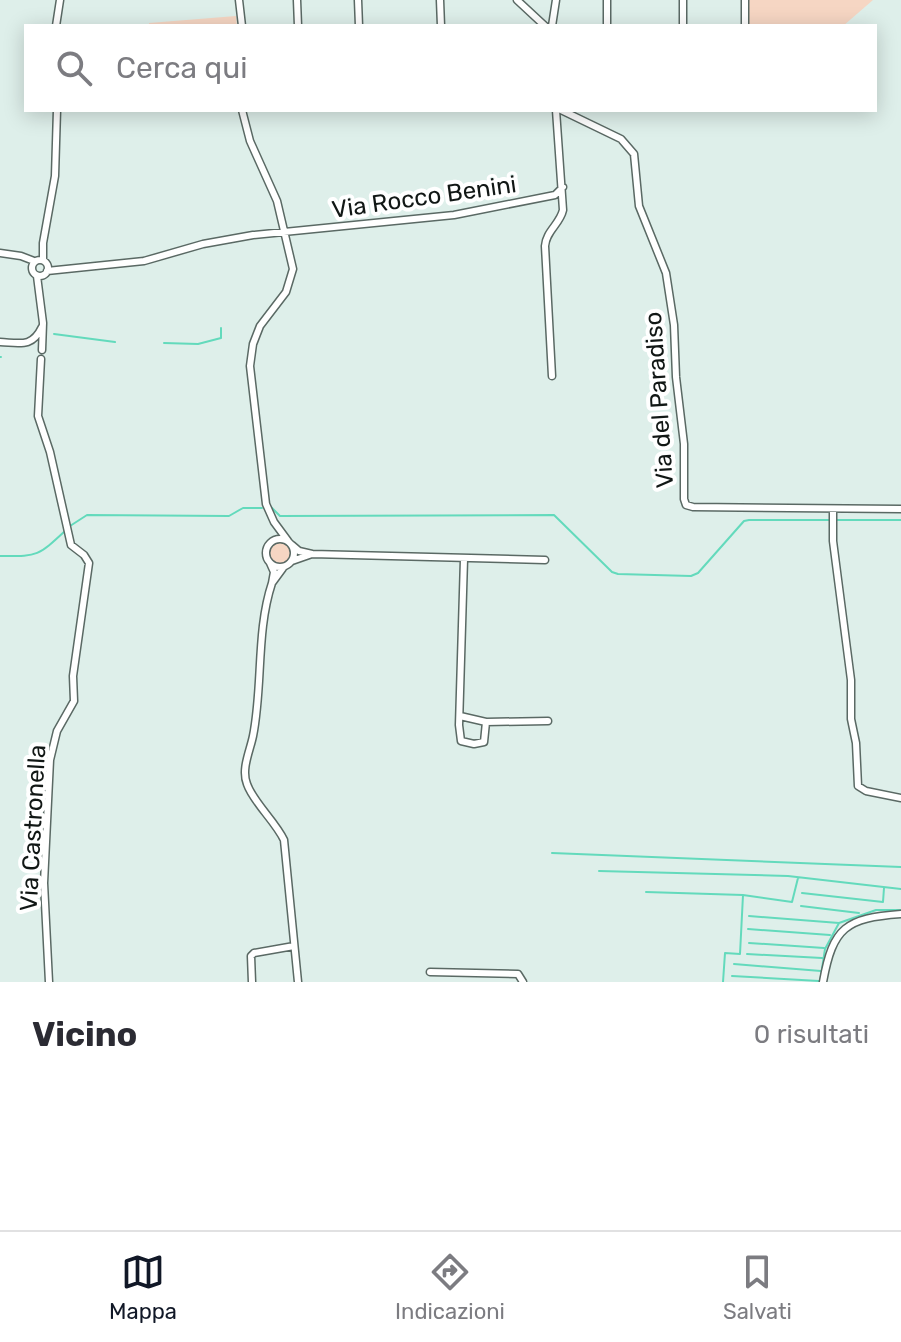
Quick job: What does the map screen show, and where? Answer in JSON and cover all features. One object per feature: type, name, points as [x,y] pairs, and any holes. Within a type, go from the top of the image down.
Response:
[{"type":"street","points":[[56,24],[60,0]]},
{"type":"street","points":[[239,0],[242,24]]},
{"type":"street","points":[[297,0],[298,24]]},
{"type":"street","points":[[358,0],[359,24]]},
{"type":"street","points":[[440,0],[441,24]]},
{"type":"street","points":[[517,0],[543,24]]},
{"type":"street","points":[[552,24],[556,0]]},
{"type":"street","points":[[607,0],[607,24]]},
{"type":"street","points":[[683,0],[683,24]]},
{"type":"street","points":[[745,0],[745,24]]},
{"type":"street","name":"Via Castronella","points":[[49,982],[44,883],[50,760],[57,731],[74,701],[73,676],[89,563],[71,545],[50,452],[38,416],[43,323],[39,265],[55,176],[57,112]]},
{"type":"street","points":[[244,112],[250,141],[274,192],[293,262],[292,281],[260,326],[253,344],[250,366],[264,492],[274,522],[299,551],[312,554],[545,560]]},
{"type":"street","points":[[552,376],[545,246],[547,236],[561,219],[563,187],[559,112]]},
{"type":"street","name":"Via del Paradiso","points":[[563,112],[621,139],[634,154],[642,217],[668,284],[684,444],[684,502],[693,507],[833,512]]},
{"type":"street","name":"Via Rocco Benini","points":[[39,265],[56,268],[144,261],[203,244],[454,215],[555,195],[563,187]]},
{"type":"street","points":[[0,253],[39,265]]},
{"type":"street","points":[[0,342],[31,341],[37,337],[43,323]]},
{"type":"street","points":[[901,509],[833,512],[851,680],[851,719],[856,743],[858,786],[866,791],[901,798]]},
{"type":"street","points":[[274,522],[273,540],[266,550],[274,572],[266,603],[256,722],[245,772],[253,796],[275,822],[284,840],[298,982]]},
{"type":"street","points":[[273,540],[290,543]]},
{"type":"street","points":[[272,583],[294,555],[290,543]]},
{"type":"street","points":[[270,563],[276,567],[312,554]]},
{"type":"street","points":[[464,559],[459,736],[465,743],[484,742],[486,722]]},
{"type":"street","points":[[460,716],[486,722],[548,721]]},
{"type":"street","points":[[823,982],[833,944],[844,928],[871,917],[901,914]]},
{"type":"street","points":[[252,982],[251,956],[254,953],[294,946]]},
{"type":"street","points":[[430,972],[518,974],[523,982]]},
{"type":"shaded area","points":[[748,0],[873,0],[845,24],[748,24]]},
{"type":"shaded area","points":[[236,16],[237,24],[149,24]]},
{"type":"shaded area","points":[[280,542],[291,553],[280,564],[269,553]]},
{"type":"waterway","points":[[164,343],[198,344],[221,338],[221,328]]},
{"type":"waterway","points":[[54,334],[115,342]]},
{"type":"waterway","points":[[271,507],[280,516],[554,515],[612,572],[691,576],[698,573],[744,521],[831,520]]},
{"type":"waterway","points":[[70,526],[87,515],[229,516],[243,508],[262,508]]},
{"type":"waterway","points":[[837,520],[901,520]]},
{"type":"waterway","points":[[0,556],[36,553],[65,531]]},
{"type":"waterway","points":[[552,853],[901,867]]},
{"type":"waterway","points":[[599,871],[788,876],[901,889]]},
{"type":"waterway","points":[[646,892],[743,895],[792,902],[798,878]]},
{"type":"waterway","points":[[802,893],[883,902],[884,888]]},
{"type":"waterway","points":[[723,982],[725,953],[740,954],[743,895]]},
{"type":"waterway","points":[[801,906],[859,913]]},
{"type":"waterway","points":[[820,982],[825,949],[839,923],[876,910],[901,910]]},
{"type":"waterway","points":[[749,916],[839,923]]},
{"type":"waterway","points":[[748,929],[830,935]]},
{"type":"waterway","points":[[749,943],[824,948]]},
{"type":"waterway","points":[[747,954],[822,958]]},
{"type":"waterway","points":[[734,964],[821,971]]},
{"type":"waterway","points":[[732,976],[819,981]]}]
